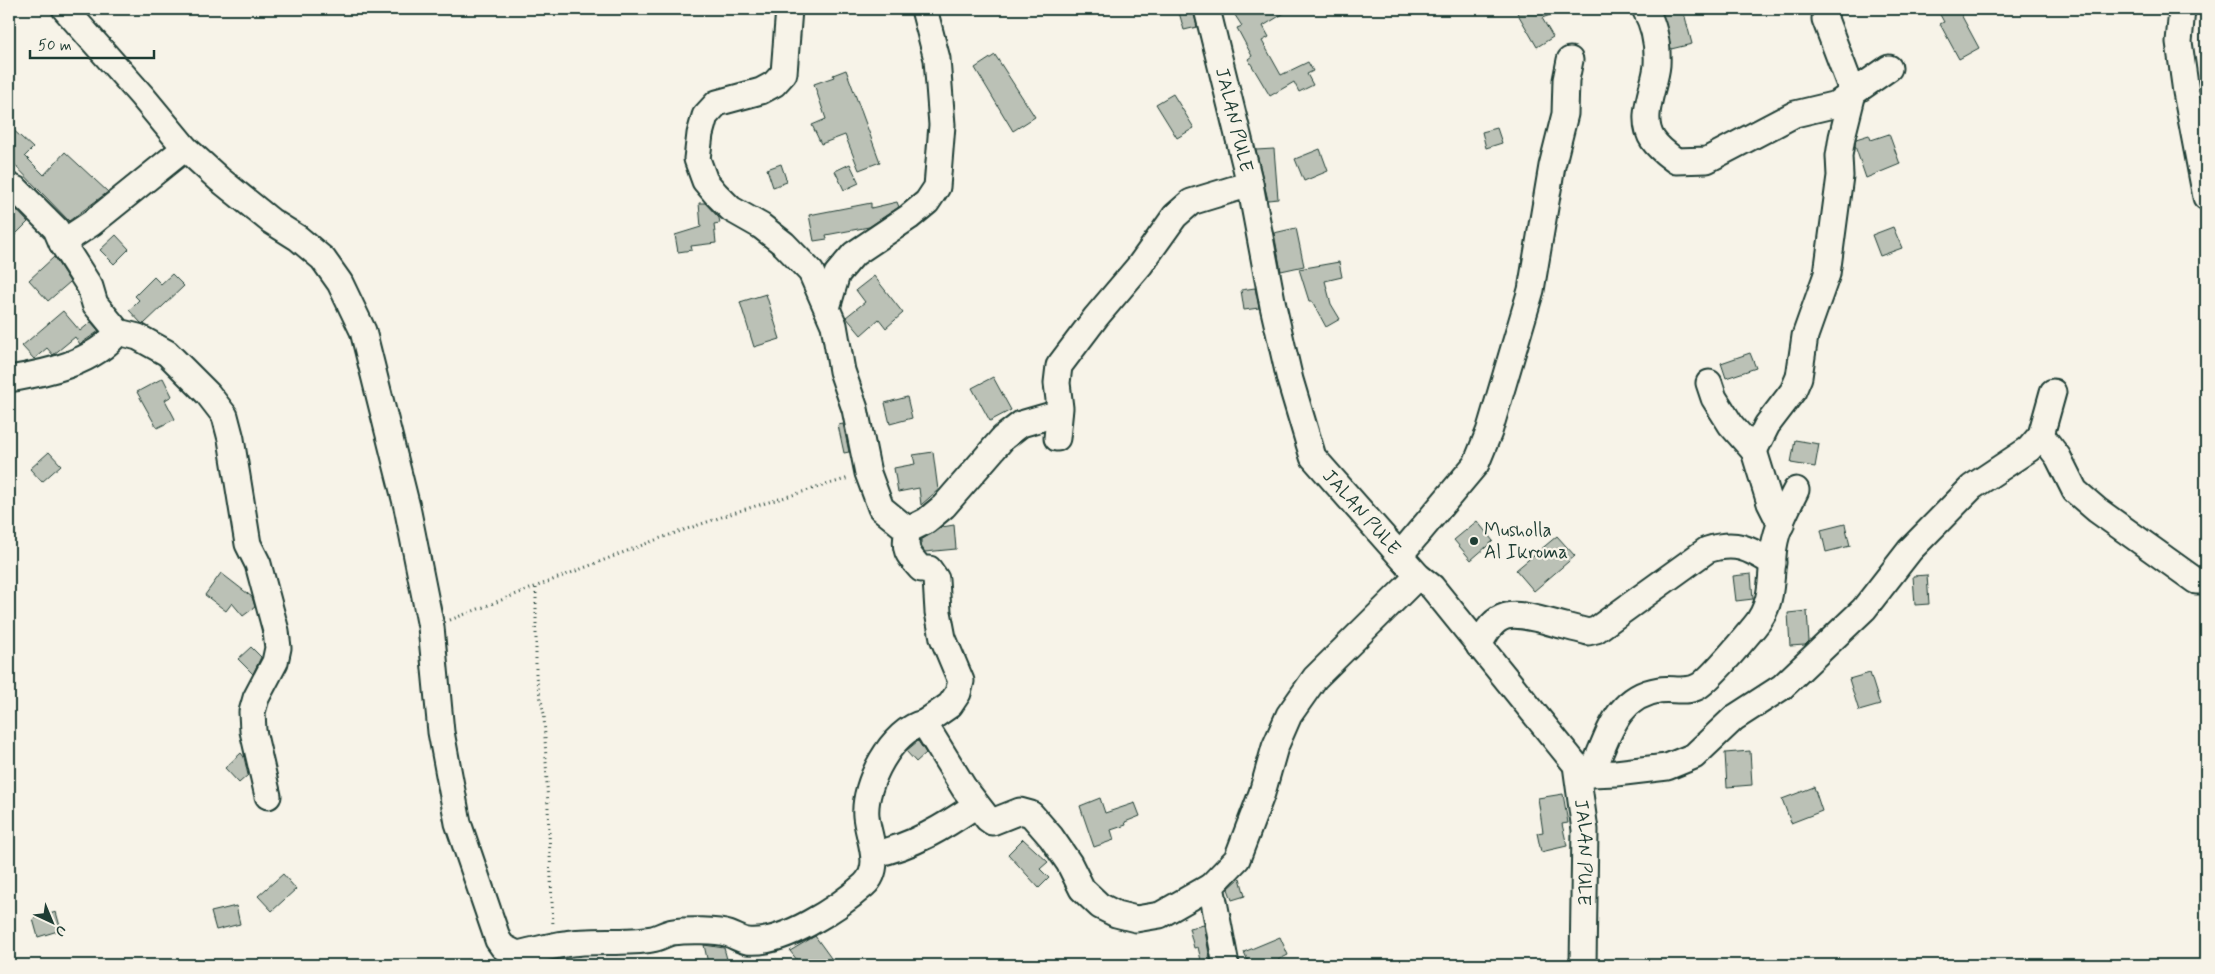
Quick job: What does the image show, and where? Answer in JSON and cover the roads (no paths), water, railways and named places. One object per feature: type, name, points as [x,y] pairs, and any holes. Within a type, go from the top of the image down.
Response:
[{"type":"street","points":[[65,9],[148,103],[172,157],[298,238],[322,259],[340,283],[363,331],[407,508],[431,627],[441,732],[458,823],[498,940],[503,947],[534,956],[564,944],[653,939],[672,932],[712,931],[729,934],[747,941],[786,935],[839,904],[867,882],[875,854],[866,815],[875,777],[889,748],[896,740],[914,725],[924,723],[950,705],[958,693],[961,681],[943,638],[938,612],[936,579],[929,569],[921,569],[909,558],[905,549],[908,530]]},
{"type":"street","points":[[789,9],[784,73],[774,84],[761,91],[716,103],[705,116],[700,134],[697,159],[705,181],[731,209],[761,226],[784,244],[811,272],[834,325],[842,371],[855,409],[868,473],[880,508],[908,530]]},
{"type":"street","points":[[827,308],[837,274],[854,254],[910,218],[927,202],[937,188],[942,125],[937,60],[924,9]]},
{"type":"street","name":"JALAN PULE","points":[[1207,9],[1250,184],[1273,306],[1290,380],[1313,457],[1418,576],[1432,587],[1479,646],[1584,770],[1583,965]]},
{"type":"street","points":[[1645,9],[1654,31],[1657,64],[1648,108],[1647,123],[1652,140],[1676,161],[1707,160],[1748,140],[1773,124],[1796,114],[1837,104],[1889,68]]},
{"type":"street","points":[[1754,451],[1767,425],[1793,391],[1799,376],[1805,336],[1827,274],[1840,176],[1839,156],[1853,92],[1825,19],[1826,9]]},
{"type":"street","points":[[2182,9],[2179,42],[2186,92],[2206,197]]},
{"type":"street","points":[[1400,555],[1476,464],[1489,432],[1531,290],[1552,166],[1565,114],[1566,80],[1570,60]]},
{"type":"street","points":[[62,243],[92,223],[172,157]]},
{"type":"street","points":[[1057,438],[1060,413],[1057,383],[1059,366],[1140,265],[1175,216],[1191,202],[1250,184]]},
{"type":"street","points":[[9,186],[17,190],[56,229],[62,243],[90,287],[95,304],[118,332],[138,336],[167,352],[208,394],[225,416],[231,439],[248,544],[258,564],[276,631],[278,648],[275,662],[256,698],[252,712],[253,731],[268,796]]},
{"type":"street","points":[[9,379],[40,374],[100,352],[118,332]]},
{"type":"street","points":[[1709,383],[1714,398],[1730,425],[1754,451],[1770,503],[1781,526]]},
{"type":"street","points":[[1584,770],[1667,766],[1694,756],[1734,718],[1782,687],[1864,609],[1910,550],[1972,487],[2029,449],[2041,435],[2053,392]]},
{"type":"street","points":[[908,530],[926,521],[944,506],[978,465],[1021,424],[1060,413]]},
{"type":"street","points":[[2041,435],[2058,457],[2075,492],[2196,581],[2206,581]]},
{"type":"street","points":[[1584,770],[1616,716],[1625,706],[1638,697],[1660,690],[1678,691],[1697,688],[1709,678],[1755,626],[1771,595],[1774,546],[1796,490]]},
{"type":"street","points":[[1479,646],[1486,631],[1500,618],[1512,614],[1524,614],[1588,632],[1596,630],[1707,550],[1715,547],[1745,546],[1773,563]]},
{"type":"street","points":[[924,723],[976,805],[992,822],[1020,811],[1031,814],[1051,837],[1069,863],[1082,889],[1100,906],[1116,914],[1136,919],[1160,916],[1211,886],[1237,859],[1262,793],[1275,747],[1288,715],[1315,678],[1418,576]]},
{"type":"street","points":[[875,854],[914,843],[948,824],[976,805]]},
{"type":"street","points":[[1211,886],[1226,965]]},
{"type":"place","name":"Musholla Al Ikroma","points":[[1474,541]]}]
